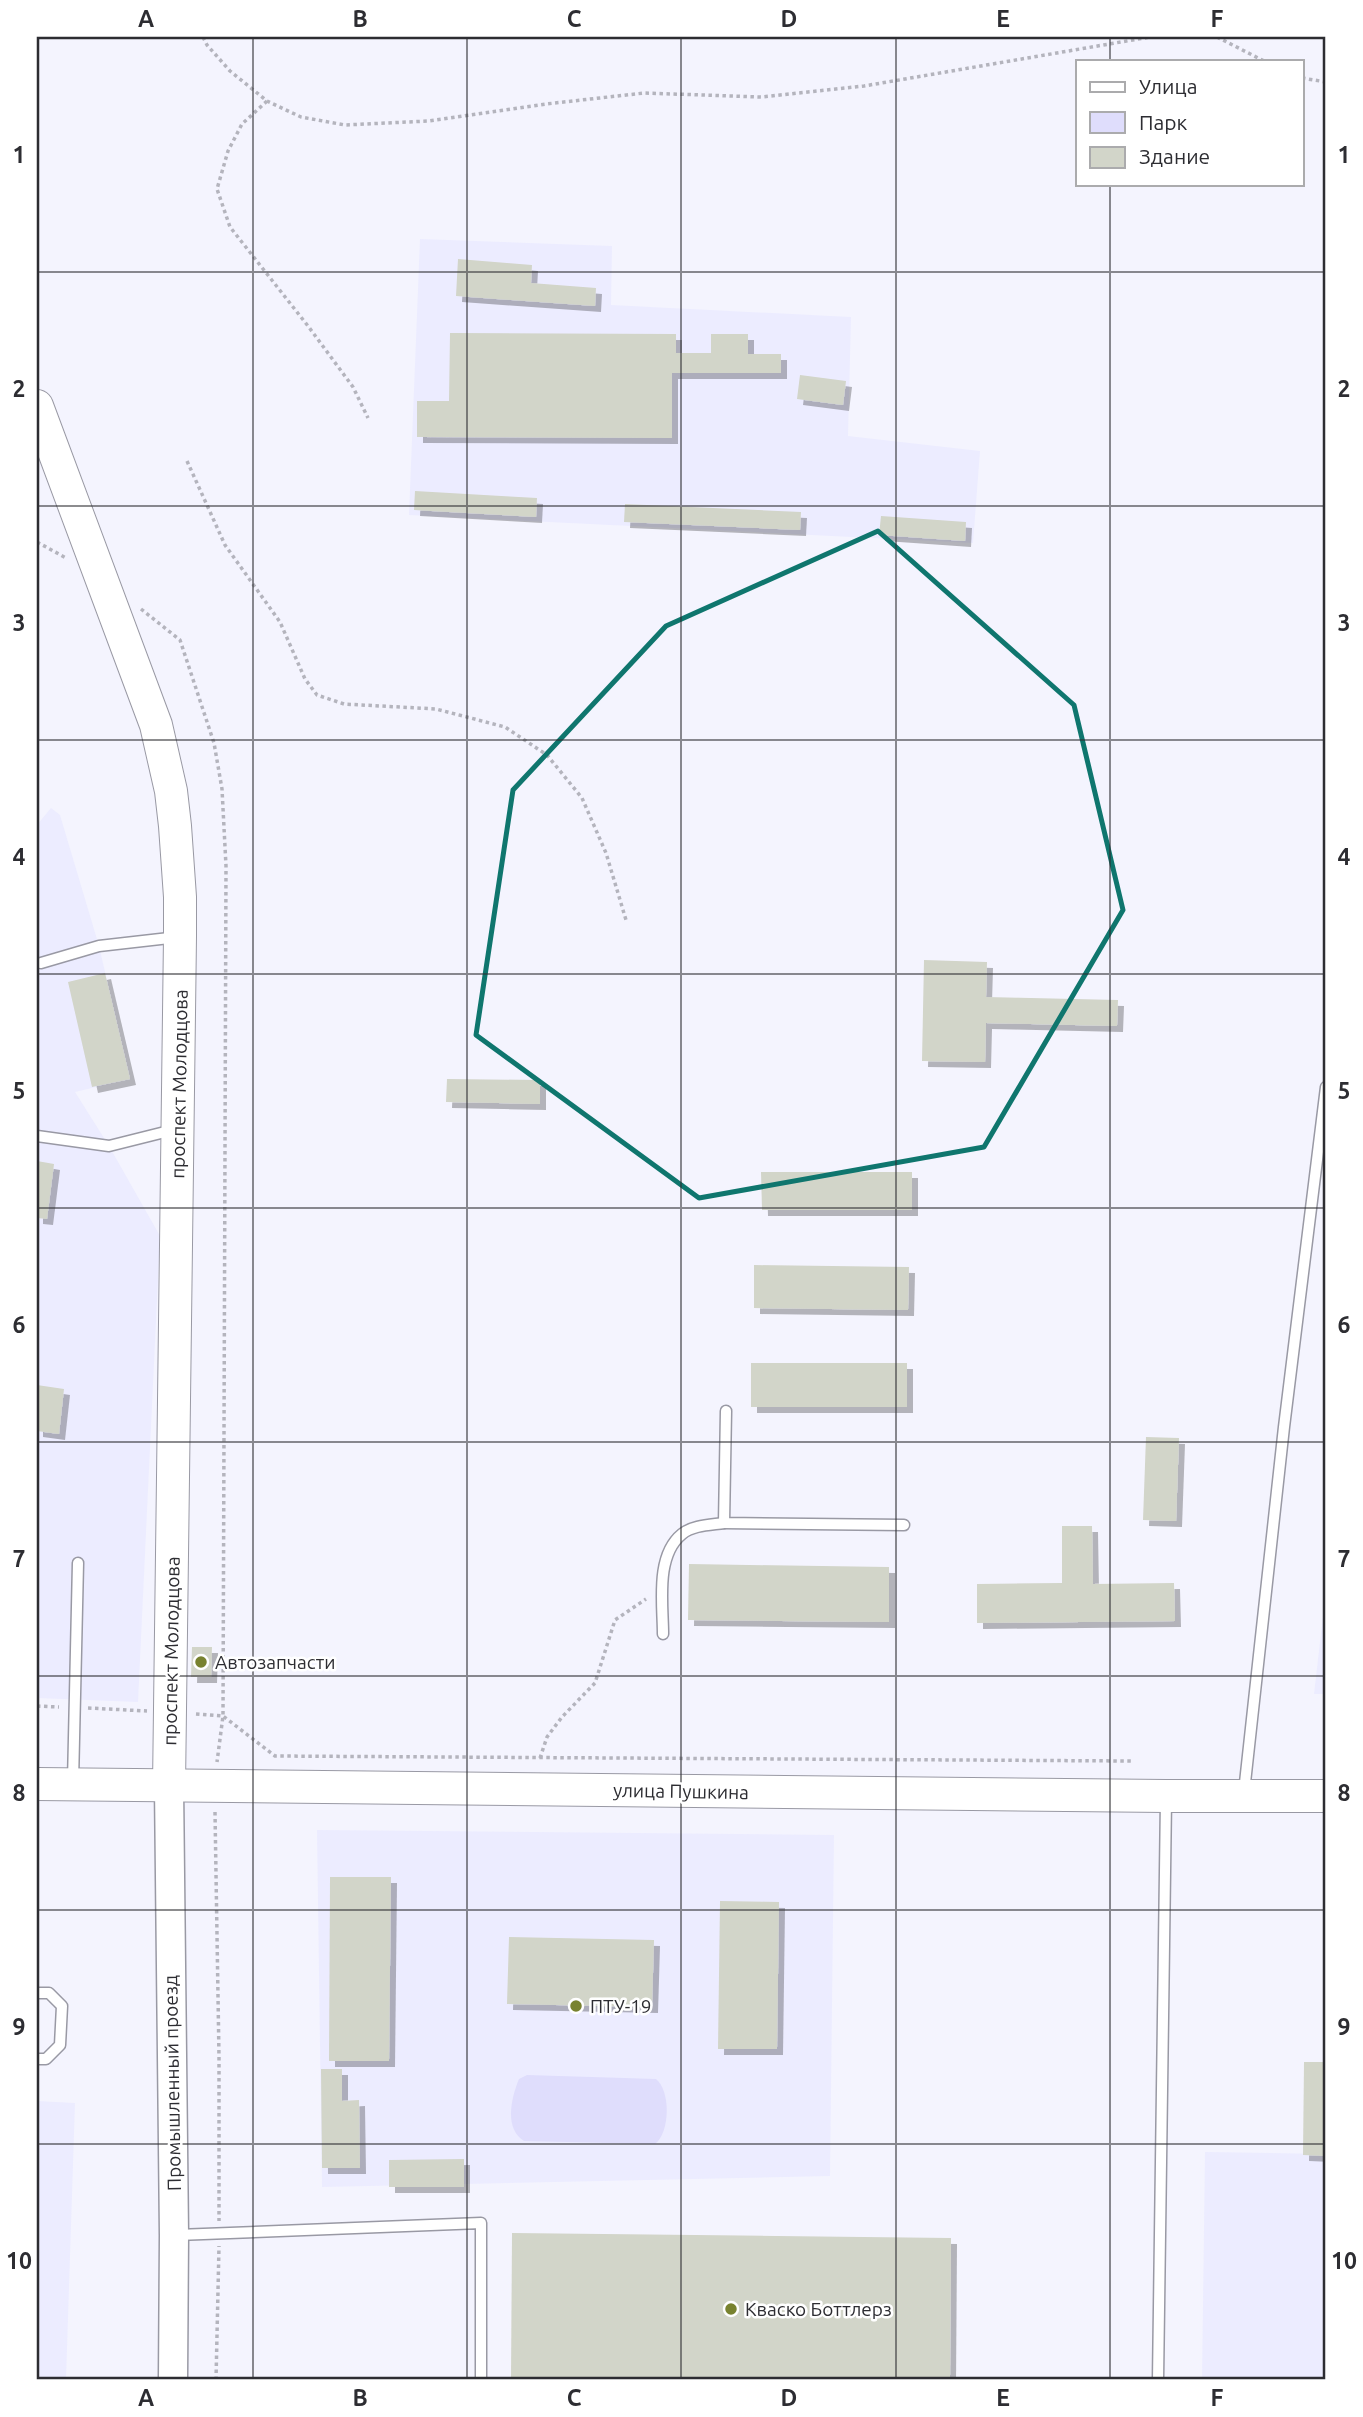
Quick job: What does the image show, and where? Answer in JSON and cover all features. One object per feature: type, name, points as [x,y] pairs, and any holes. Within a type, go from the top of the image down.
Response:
[{"type":"main road","name":"проспект Молодцова","points":[[37,406],[145,691],[164,757],[175,826],[180,897],[179,1129],[169,1786]]},
{"type":"main road","name":"улица Пушкина","points":[[37,1784],[1326,1796]]},
{"type":"street","name":"Промышленный проезд","points":[[169,1786],[173,2380]]},
{"type":"lane","points":[[41,963],[99,946],[180,936]]},
{"type":"lane","points":[[1244,1795],[1284,1427],[1326,1087]]},
{"type":"lane","points":[[37,1136],[109,1146],[179,1129]]},
{"type":"lane","points":[[724,1523],[726,1410]]},
{"type":"lane","points":[[663,1634],[664,1571],[669,1550],[682,1534],[700,1526],[724,1523],[904,1525]]},
{"type":"lane","points":[[73,1784],[78,1563]]},
{"type":"lane","points":[[1158,2380],[1166,1796]]},
{"type":"lane","points":[[37,1993],[49,1993],[62,2006],[60,2045],[46,2059],[37,2059]]},
{"type":"lane","points":[[174,2235],[481,2224],[481,2380]]},
{"type":"path","points":[[203,37],[207,46],[230,71],[267,102],[300,117],[345,125],[428,121],[644,93],[761,97],[864,86],[1150,37]]},
{"type":"path","points":[[1217,37],[1262,60]]},
{"type":"path","points":[[1304,78],[1326,82]]},
{"type":"path","points":[[267,102],[242,124],[228,151],[217,189],[230,228],[353,387],[368,418]]},
{"type":"path","points":[[187,461],[225,545],[280,622],[305,679],[317,695],[344,704],[436,709],[505,727],[547,755],[582,798],[606,853],[626,920]]},
{"type":"path","points":[[37,542],[70,560]]},
{"type":"path","points":[[103,578],[180,640],[215,743],[222,789],[226,866],[223,1716],[215,1786],[219,2057],[216,2380]]},
{"type":"path","points":[[540,1758],[547,1737],[595,1683],[615,1620],[663,1590]]},
{"type":"path","points":[[37,1706],[223,1716],[275,1756],[1131,1761]]},
{"type":"highlighted area","points":[[878,531],[1074,705],[1123,910],[984,1147],[699,1198],[476,1035],[513,790],[666,626]]},
{"type":"shaded area","points":[[420,239],[612,246],[611,305],[851,317],[848,436],[980,451],[973,543],[409,515]]},
{"type":"shaded area","points":[[51,808],[60,815],[99,946],[130,1079],[75,1092],[160,1236],[138,1702],[37,1698],[37,825]]},
{"type":"shaded area","points":[[1326,1590],[1326,1694],[1314,1694]]},
{"type":"shaded area","name":"ПТУ-19","points":[[317,1830],[834,1835],[830,2176],[322,2187]]},
{"type":"shaded area","points":[[37,2101],[75,2103],[66,2380],[37,2380]]},
{"type":"shaded area","points":[[1205,2152],[1326,2154],[1326,2380],[1202,2380]]},
{"type":"green space","points":[[527,2075],[656,2079],[661,2085],[666,2102],[664,2131],[655,2144],[524,2141],[514,2129],[511,2113],[519,2079]]},
{"type":"building","points":[[458,259],[532,265],[531,283],[596,288],[595,306],[456,296]]},
{"type":"building","points":[[450,333],[676,334],[676,353],[711,353],[711,334],[748,334],[748,354],[781,354],[781,373],[672,373],[672,438],[417,437],[417,401],[449,401]]},
{"type":"building","points":[[800,375],[846,381],[843,405],[797,399]]},
{"type":"building","points":[[415,491],[537,498],[536,517],[414,510]]},
{"type":"building","points":[[625,504],[801,512],[800,530],[624,522]]},
{"type":"building","points":[[881,516],[966,522],[965,541],[879,535]]},
{"type":"building","points":[[924,960],[987,962],[986,997],[1118,1000],[1117,1026],[986,1023],[985,1062],[922,1061]]},
{"type":"building","points":[[105,973],[130,1079],[92,1087],[68,982]]},
{"type":"building","points":[[447,1079],[540,1080],[540,1104],[446,1102]]},
{"type":"building","points":[[37,1161],[54,1164],[47,1219],[37,1218]]},
{"type":"building","points":[[761,1172],[912,1172],[912,1210],[762,1210]]},
{"type":"building","points":[[754,1265],[909,1267],[908,1310],[754,1308]]},
{"type":"building","points":[[751,1363],[907,1363],[907,1407],[751,1407]]},
{"type":"building","points":[[37,1385],[64,1389],[59,1434],[37,1431]]},
{"type":"building","points":[[1146,1437],[1179,1438],[1176,1521],[1143,1520]]},
{"type":"building","points":[[1062,1526],[1092,1526],[1093,1584],[1174,1583],[1175,1621],[977,1623],[977,1584],[1062,1583]]},
{"type":"building","points":[[689,1564],[889,1567],[889,1622],[688,1620]]},
{"type":"building","name":"Автозапчасти","points":[[192,1647],[212,1647],[211,1677],[191,1677]]},
{"type":"building","points":[[330,1877],[391,1877],[389,2061],[329,2061]]},
{"type":"building","points":[[720,1901],[779,1902],[777,2049],[718,2049]]},
{"type":"building","points":[[509,1937],[654,1940],[652,2007],[507,2004]]},
{"type":"building","points":[[1304,2062],[1326,2062],[1326,2156],[1303,2155]]},
{"type":"building","points":[[321,2069],[342,2069],[342,2101],[359,2100],[360,2168],[322,2168]]},
{"type":"building","points":[[464,2159],[464,2187],[389,2187],[389,2160]]},
{"type":"building","name":"Кваско Боттлерз","points":[[512,2233],[951,2238],[950,2380],[511,2380]]},
{"type":"place","name":"Автозапчасти","points":[[201,1662]]},
{"type":"place","name":"ПТУ-19","points":[[576,2006]]},
{"type":"place","name":"Кваско Боттлерз","points":[[731,2309]]}]
